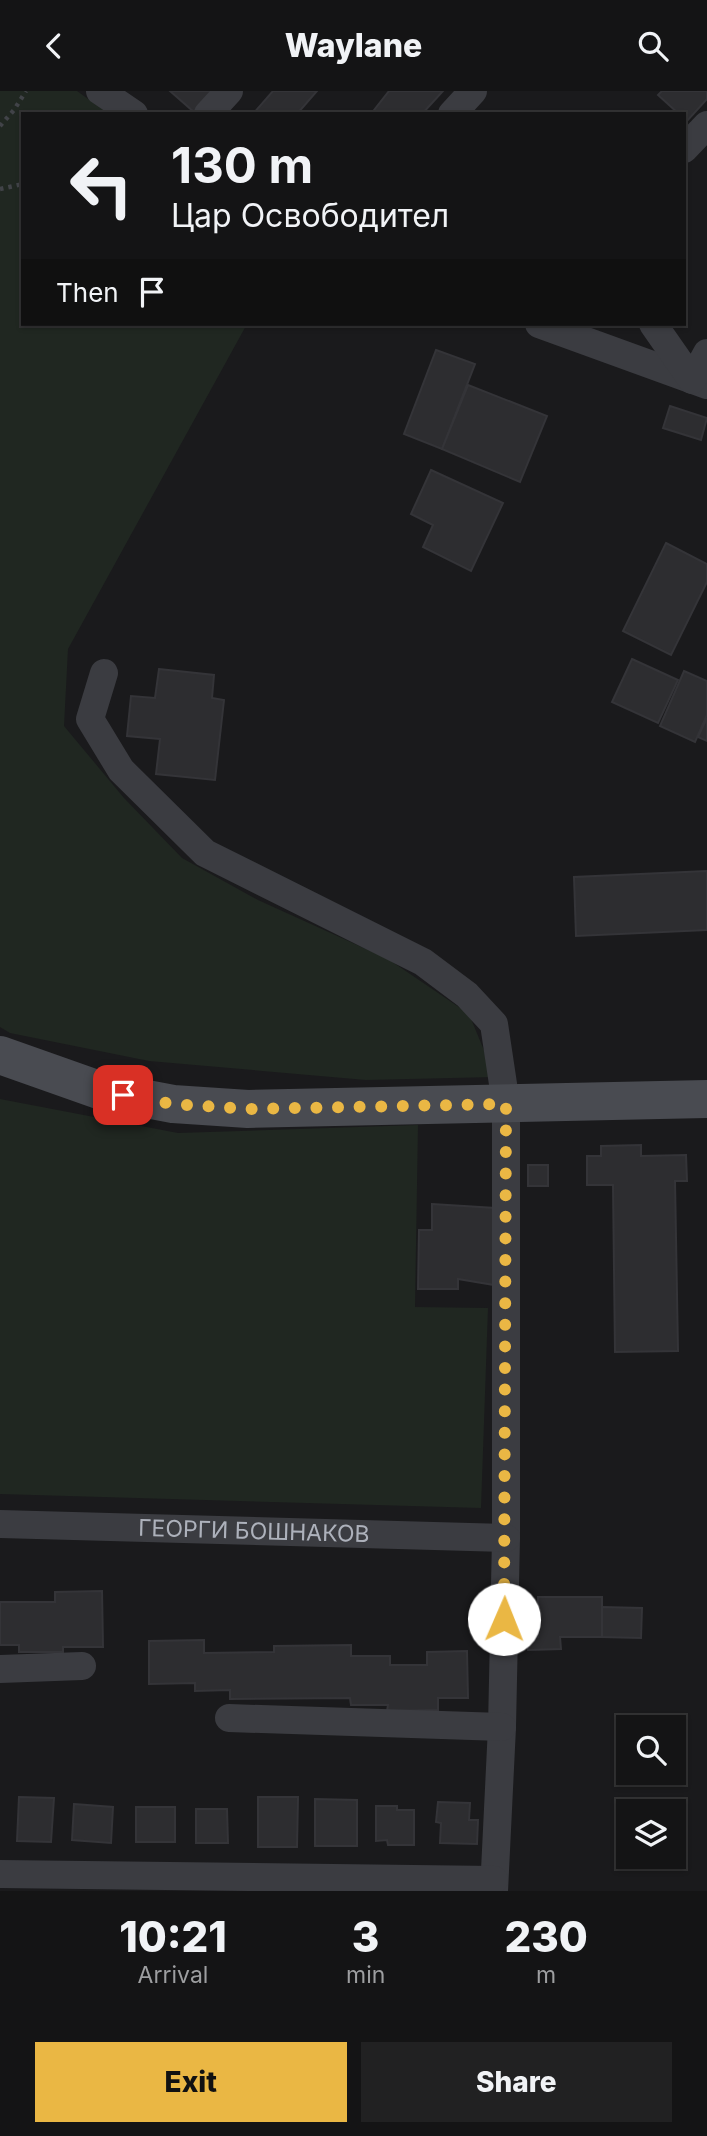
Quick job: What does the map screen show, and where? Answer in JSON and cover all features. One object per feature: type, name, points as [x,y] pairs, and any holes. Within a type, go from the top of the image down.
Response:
[{"type":"main road","points":[[0,1055],[99,1090],[173,1104],[248,1109],[707,1099]]},
{"type":"street","points":[[100,91],[131,112]]},
{"type":"street","points":[[210,112],[229,91]]},
{"type":"street","points":[[454,112],[473,91]]},
{"type":"street","points":[[686,147],[707,125]]},
{"type":"street","points":[[544,326],[700,383]]},
{"type":"street","points":[[655,326],[700,383]]},
{"type":"street","points":[[700,383],[707,353]]},
{"type":"street","points":[[0,1874],[494,1885],[502,1727],[506,1538],[506,1104],[494,1024],[467,995],[424,962],[205,853],[121,770],[90,719],[104,673]]},
{"type":"street","name":"ГЕОРГИ БОШНАКОВ","points":[[0,1524],[506,1538]]},
{"type":"street","points":[[0,1669],[82,1667]]},
{"type":"street","points":[[229,1718],[502,1727]]},
{"type":"path","points":[[0,126],[26,91]]},
{"type":"path","points":[[0,189],[21,184]]},
{"type":"shaded area","points":[[0,91],[77,91],[106,112],[21,112],[21,326],[246,326],[68,649],[64,726],[124,798],[182,858],[258,900],[388,959],[469,1014],[495,1077],[366,1080],[149,1061],[10,1033],[0,1027]]},
{"type":"shaded area","points":[[0,1099],[178,1133],[418,1125],[415,1307],[488,1308],[481,1508],[0,1494]]},
{"type":"building","points":[[170,91],[213,91],[194,112]]},
{"type":"building","points":[[273,91],[317,91],[299,112],[255,112]]},
{"type":"building","points":[[389,91],[443,91],[424,112],[373,112]]},
{"type":"building","points":[[662,91],[707,91],[707,99],[687,121],[686,112],[677,112],[658,95]]},
{"type":"building","points":[[436,350],[475,364],[442,449],[404,434]]},
{"type":"building","points":[[468,385],[547,416],[520,482],[442,449]]},
{"type":"building","points":[[670,406],[707,418],[701,440],[663,428]]},
{"type":"building","points":[[431,470],[503,503],[471,571],[423,547],[433,525],[411,514]]},
{"type":"building","points":[[666,543],[707,564],[707,582],[671,655],[623,631]]},
{"type":"building","points":[[632,659],[678,680],[658,723],[612,702]]},
{"type":"building","points":[[159,669],[214,675],[212,698],[224,700],[215,780],[156,774],[160,739],[127,736],[131,696],[155,698]]},
{"type":"building","points":[[684,671],[707,681],[707,715],[695,742],[660,726]]},
{"type":"building","points":[[707,718],[707,741],[698,737]]},
{"type":"building","points":[[707,871],[707,930],[576,936],[574,877]]},
{"type":"building","points":[[641,1145],[641,1156],[686,1155],[687,1181],[675,1181],[678,1351],[615,1352],[613,1185],[587,1185],[587,1156],[601,1156],[601,1146]]},
{"type":"building","points":[[528,1165],[548,1165],[548,1186],[528,1186]]},
{"type":"building","points":[[432,1204],[495,1208],[494,1285],[458,1279],[458,1289],[418,1289],[419,1230],[432,1230]]},
{"type":"building","points":[[102,1591],[103,1647],[63,1647],[63,1652],[19,1652],[19,1645],[0,1645],[0,1602],[55,1602],[55,1592]]},
{"type":"building","points":[[538,1597],[602,1597],[602,1637],[560,1637],[561,1649],[528,1650],[527,1637],[538,1637]]},
{"type":"building","points":[[602,1607],[642,1608],[641,1638],[602,1637]]},
{"type":"building","points":[[204,1640],[204,1653],[274,1652],[274,1646],[351,1645],[351,1656],[390,1656],[390,1665],[427,1665],[427,1652],[467,1651],[468,1698],[438,1698],[438,1710],[387,1711],[388,1705],[351,1705],[350,1698],[230,1699],[230,1690],[195,1691],[195,1683],[149,1684],[149,1641]]},
{"type":"building","points":[[19,1797],[54,1798],[51,1842],[17,1841]]},
{"type":"building","points":[[258,1797],[298,1797],[297,1847],[258,1847]]},
{"type":"building","points":[[315,1799],[357,1800],[357,1846],[315,1846]]},
{"type":"building","points":[[438,1802],[470,1803],[469,1820],[478,1820],[477,1844],[440,1843],[441,1823],[436,1822]]},
{"type":"building","points":[[74,1804],[113,1807],[111,1843],[72,1840]]},
{"type":"building","points":[[376,1806],[397,1806],[397,1810],[414,1810],[414,1845],[388,1845],[387,1840],[376,1841]]},
{"type":"building","points":[[136,1807],[175,1807],[175,1842],[136,1842]]},
{"type":"building","points":[[196,1809],[227,1809],[228,1843],[196,1843]]},
{"type":"route","points":[[123,1095],[173,1104],[248,1109],[506,1104],[504,1619]]}]
